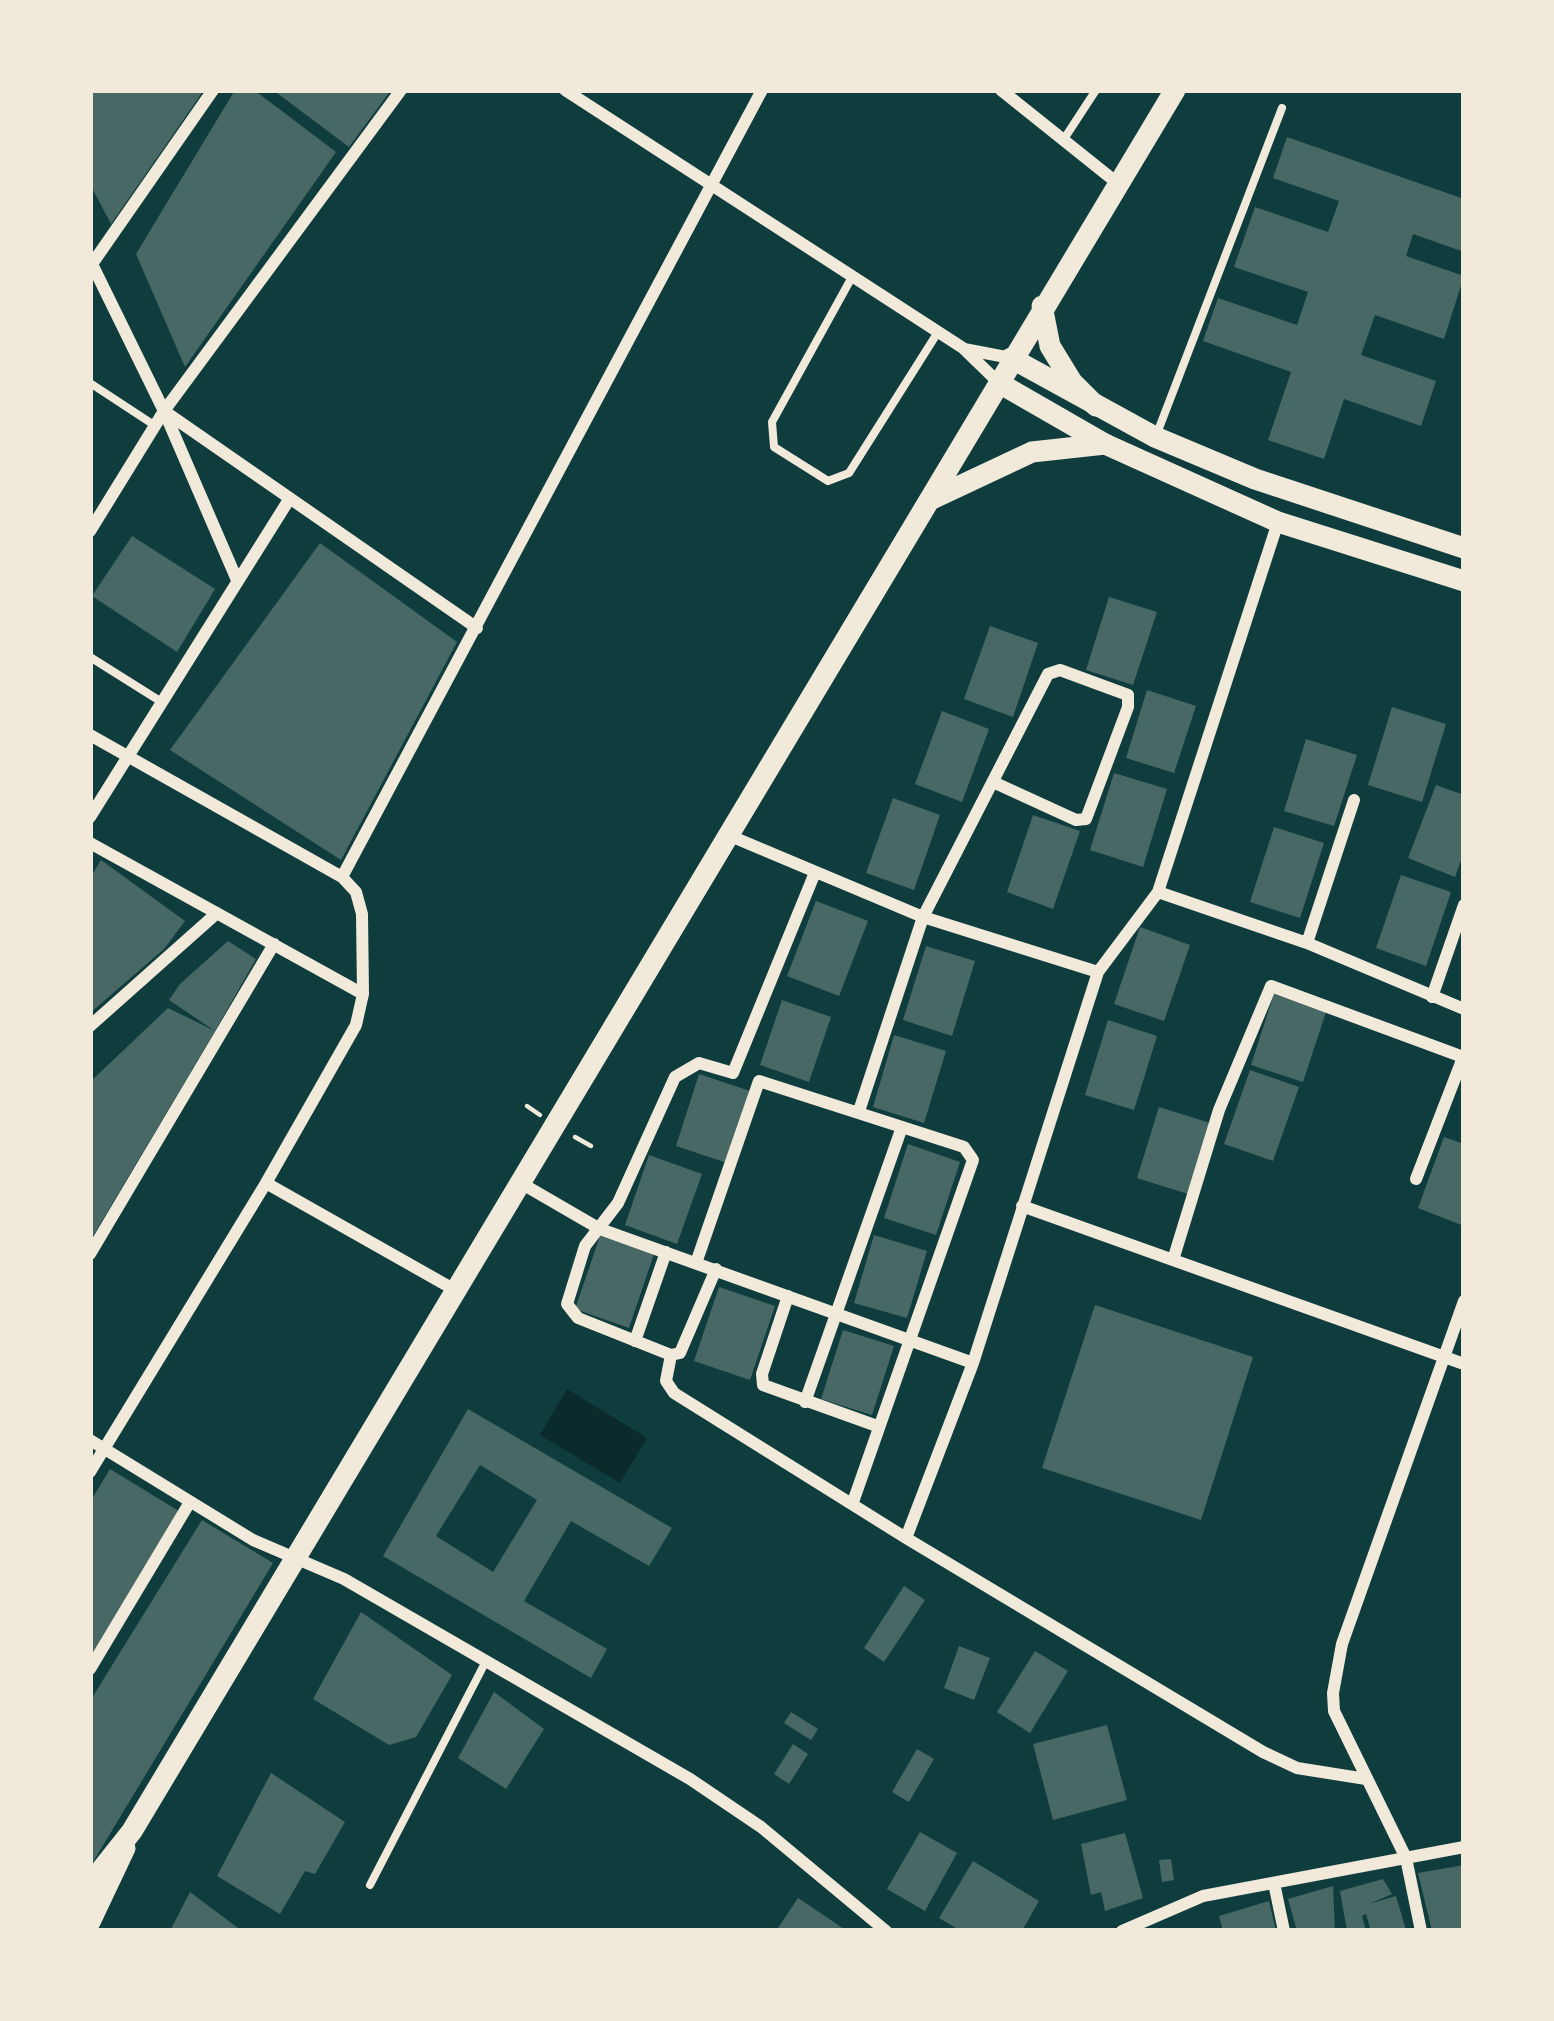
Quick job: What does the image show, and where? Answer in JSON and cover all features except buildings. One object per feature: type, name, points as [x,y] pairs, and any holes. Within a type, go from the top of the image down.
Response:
[{"type":"main road","points":[[90,1922],[132,1831],[293,1558],[1174,90]]},
{"type":"main road","points":[[1042,306],[1050,346],[1096,406]]},
{"type":"main road","points":[[1011,358],[1155,437],[1276,487],[1464,548]]},
{"type":"main road","points":[[998,383],[1105,444],[1278,521],[1464,581]]},
{"type":"main road","points":[[932,499],[1032,452],[1105,444]]},
{"type":"main road","points":[[90,1883],[132,1831]]},
{"type":"street","points":[[214,90],[91,262],[164,411],[237,580]]},
{"type":"street","points":[[90,531],[164,411],[400,90]]},
{"type":"street","points":[[566,90],[938,332],[998,383]]},
{"type":"street","points":[[585,103],[595,90]]},
{"type":"street","points":[[342,877],[762,90]]},
{"type":"street","points":[[1001,90],[1116,182]]},
{"type":"street","points":[[963,349],[1011,358]]},
{"type":"street","points":[[164,411],[477,628]]},
{"type":"street","points":[[90,817],[290,498]]},
{"type":"street","points":[[906,1538],[973,1363],[1098,972],[1157,892],[1278,521]]},
{"type":"street","points":[[859,1111],[923,917],[952,851],[1051,671],[1128,695],[1128,707],[1086,819],[1076,820],[993,782]]},
{"type":"street","points":[[90,734],[342,877],[356,892],[362,914],[363,994],[356,1025],[266,1183],[90,1472]]},
{"type":"street","points":[[1307,944],[1354,800]]},
{"type":"street","points":[[727,834],[814,875],[923,917],[1098,972]]},
{"type":"street","points":[[90,843],[363,994]]},
{"type":"street","points":[[733,1073],[814,875]]},
{"type":"street","points":[[1157,892],[1307,944],[1464,1009]]},
{"type":"street","points":[[1432,997],[1464,905]]},
{"type":"street","points":[[90,1026],[217,913]]},
{"type":"street","points":[[90,1254],[274,944]]},
{"type":"street","points":[[1172,1260],[1219,1110],[1267,989],[1278,985],[1464,1056],[1416,1179]]},
{"type":"street","points":[[716,1269],[686,1348],[671,1355],[578,1318],[567,1304],[585,1246],[618,1204],[675,1077],[699,1063],[964,1147],[974,1160],[853,1502]]},
{"type":"street","points":[[696,1263],[759,1082]]},
{"type":"street","points":[[805,1402],[902,1127]]},
{"type":"street","points":[[519,1182],[600,1229],[973,1363]]},
{"type":"street","points":[[266,1183],[455,1290]]},
{"type":"street","points":[[1022,1206],[1464,1364]]},
{"type":"street","points":[[635,1341],[666,1252]]},
{"type":"street","points":[[788,1296],[760,1381],[771,1390],[877,1426]]},
{"type":"street","points":[[1421,1931],[1406,1858],[1334,1711],[1335,1671],[1464,1300]]},
{"type":"street","points":[[671,1355],[666,1381],[674,1393],[906,1538],[1263,1752],[1297,1768],[1366,1779]]},
{"type":"street","points":[[90,1440],[190,1502],[293,1558],[344,1579],[743,1815],[886,1931]]},
{"type":"street","points":[[90,1670],[190,1502]]},
{"type":"street","points":[[1122,1931],[1150,1924],[1203,1896],[1464,1847]]},
{"type":"street","points":[[1274,1883],[1284,1931]]},
{"type":"lane","points":[[1064,140],[1096,90]]},
{"type":"lane","points":[[1155,437],[1282,108]]},
{"type":"lane","points":[[852,278],[772,422],[774,448],[828,481],[849,473],[938,332]]},
{"type":"lane","points":[[90,383],[155,426]]},
{"type":"lane","points":[[90,657],[160,701]]},
{"type":"lane","points":[[370,1885],[486,1661]]},
{"type":"water","points":[[567,1389],[647,1438],[620,1483],[540,1435]]}]
